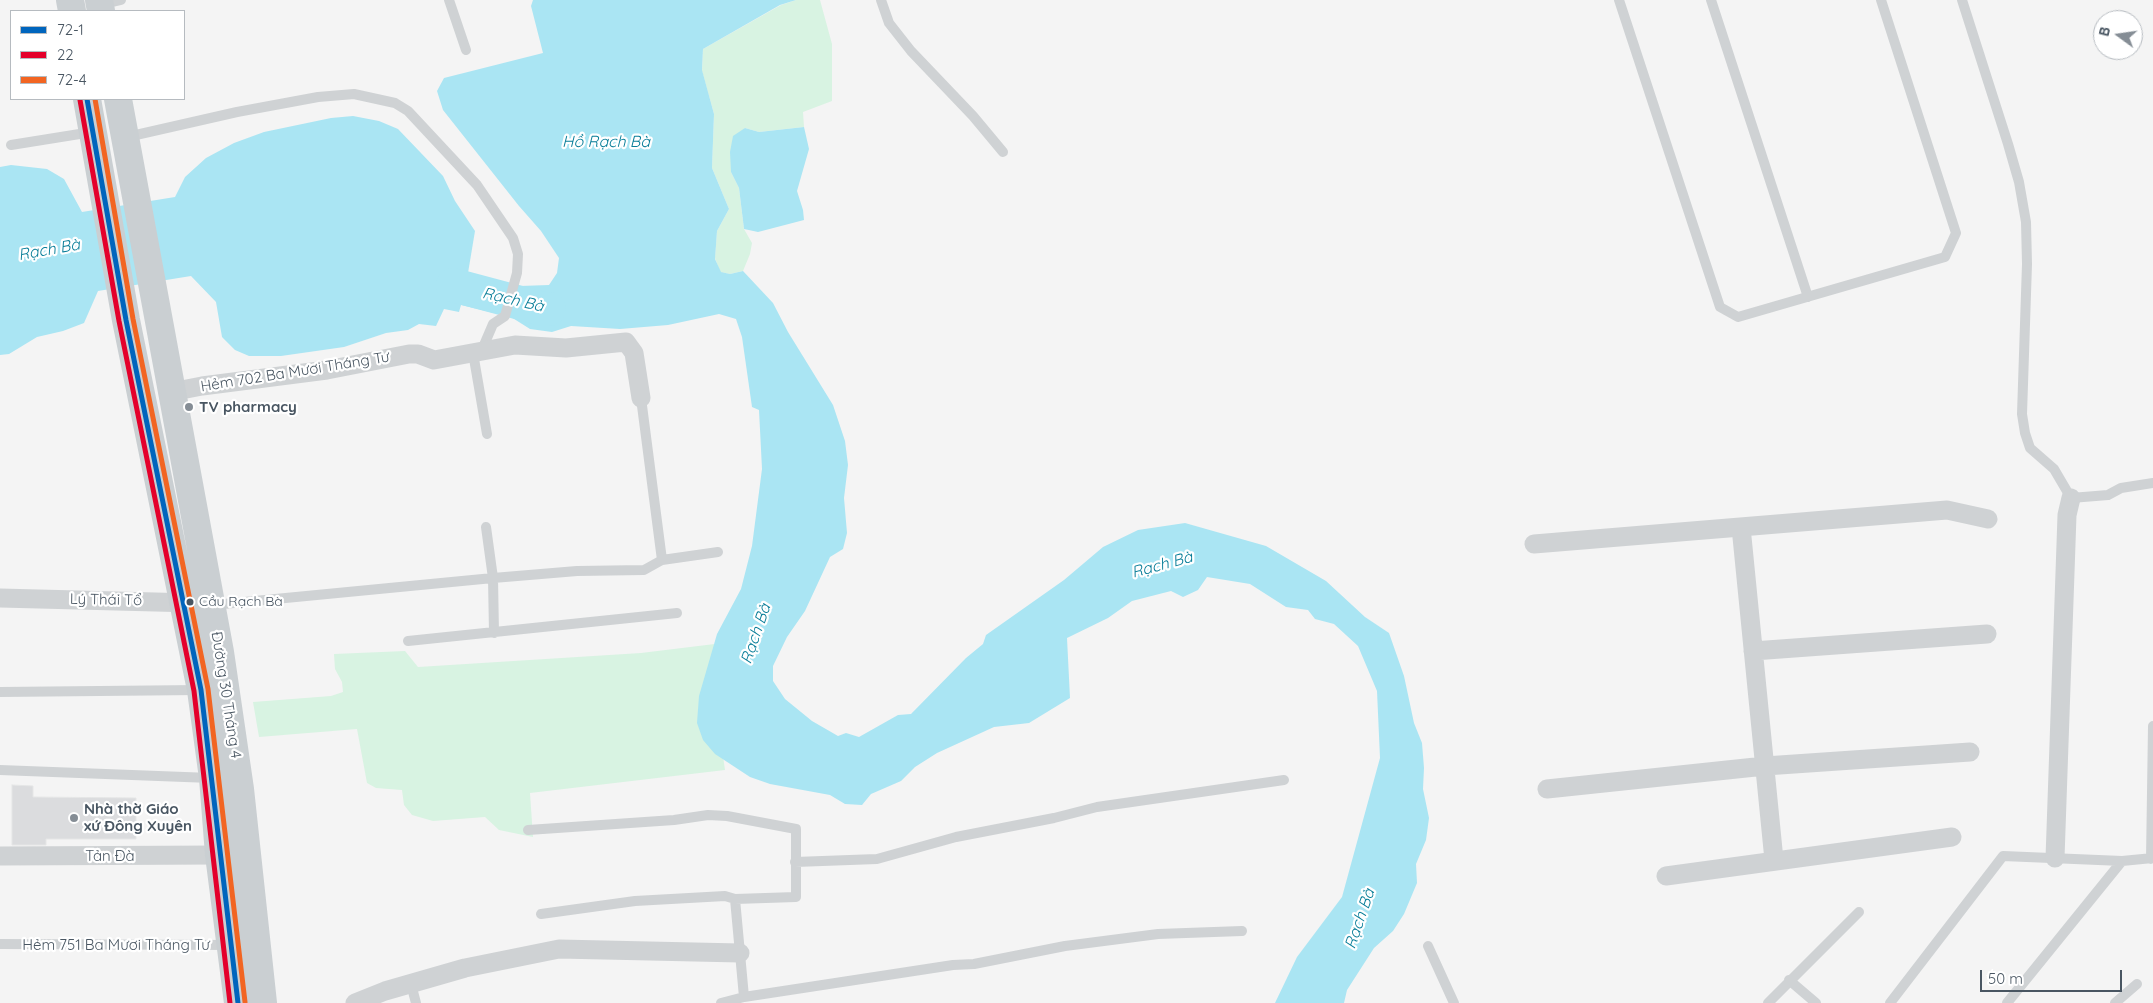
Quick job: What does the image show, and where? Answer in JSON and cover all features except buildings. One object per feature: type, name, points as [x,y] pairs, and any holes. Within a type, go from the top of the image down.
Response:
[{"type":"main road","points":[[87,100],[93,132]]},
{"type":"main road","points":[[118,100],[128,149]]},
{"type":"main road","name":"Đường 30 Tháng 4","points":[[93,132],[126,320],[201,690],[213,778],[229,812],[219,855],[238,1003]]},
{"type":"main road","name":"Đường 30 Tháng 4","points":[[128,149],[154,300],[212,605],[229,812],[263,1003]]},
{"type":"street","name":"Hẻm 702 Ba Mươi Tháng Tư","points":[[172,392],[202,386],[327,370],[409,354],[418,354],[434,360],[515,345],[566,348],[626,342],[634,353],[641,398]]},
{"type":"street","points":[[2055,858],[2067,515],[2071,498]]},
{"type":"street","points":[[1534,544],[1946,510],[1988,519]]},
{"type":"street","points":[[1741,527],[1774,860]]},
{"type":"street","name":"Lý Thái Tổ","points":[[0,598],[184,602],[212,605]]},
{"type":"street","points":[[1753,651],[1987,634]]},
{"type":"street","points":[[1547,789],[1765,766],[1970,752]]},
{"type":"street","points":[[1666,876],[1952,837]]},
{"type":"street","name":"Tản Đà","points":[[0,856],[219,855]]},
{"type":"street","points":[[355,1003],[385,991],[465,968],[559,949],[740,953]]},
{"type":"lane","points":[[449,0],[466,50]]},
{"type":"lane","points":[[881,0],[889,23],[911,51],[974,116],[1003,152]]},
{"type":"lane","points":[[1619,0],[1720,307],[1738,317],[1945,257],[1956,233],[1881,0]]},
{"type":"lane","points":[[1711,0],[1808,297]]},
{"type":"lane","points":[[1962,0],[2011,154],[2026,222],[2028,264],[2022,414],[2025,434],[2030,448],[2054,469],[2071,498],[2108,495],[2121,488],[2153,483]]},
{"type":"lane","points":[[128,149],[237,112],[327,96],[354,94],[395,102],[408,111],[477,185],[500,216],[513,238],[518,254],[514,283],[505,316],[494,324],[477,352],[486,434]]},
{"type":"lane","points":[[11,144],[93,132]]},
{"type":"lane","points":[[641,398],[662,560]]},
{"type":"lane","points":[[486,527],[493,578],[494,633]]},
{"type":"lane","points":[[212,605],[493,578],[577,572],[644,570],[662,560],[718,552]]},
{"type":"lane","points":[[408,641],[677,613]]},
{"type":"lane","points":[[0,692],[201,690]]},
{"type":"lane","points":[[1890,1003],[2003,856],[2122,861],[2152,858],[2153,726]]},
{"type":"lane","points":[[0,770],[213,778]]},
{"type":"lane","points":[[796,862],[877,859],[956,837],[1054,818],[1098,807],[1284,780]]},
{"type":"lane","points":[[528,830],[674,820],[708,815],[727,816],[796,829],[796,897],[735,899],[725,896],[635,901],[541,914]]},
{"type":"lane","points":[[2013,1001],[2122,861]]},
{"type":"lane","points":[[735,899],[744,997]]},
{"type":"lane","points":[[1768,1003],[1859,912]]},
{"type":"lane","points":[[721,1003],[744,997],[953,965],[974,964],[1037,951],[1137,937],[1242,931]]},
{"type":"lane","name":"Hẻm 751 Ba Mươi Tháng Tư","points":[[0,944],[231,946]]},
{"type":"lane","points":[[1428,946],[1454,1003]]},
{"type":"lane","points":[[1789,980],[1816,1003]]},
{"type":"lane","points":[[411,984],[416,1003]]},
{"type":"lane","points":[[2115,1003],[2137,984]]},
{"type":"green space","points":[[796,0],[820,0],[832,44],[832,101],[803,112],[804,127],[759,132],[745,128],[731,172],[739,188],[744,229],[752,243],[743,271],[730,274],[720,272],[715,258],[717,231],[729,209],[712,168],[714,114],[702,71],[703,49],[781,5]]},
{"type":"green space","points":[[731,642],[719,728],[725,770],[530,793],[533,837],[499,830],[485,817],[433,821],[412,815],[404,805],[402,790],[376,788],[367,783],[357,729],[259,737],[253,702],[331,696],[343,692],[342,682],[335,669],[334,654],[405,651],[418,667],[641,653]]},
{"type":"water","name":"Hồ Rạch Bà","points":[[533,0],[796,0],[780,5],[703,49],[702,70],[714,114],[712,168],[729,209],[717,231],[715,259],[721,272],[730,274],[743,271],[773,303],[788,332],[833,405],[845,441],[848,465],[844,498],[847,533],[843,549],[830,557],[805,611],[787,637],[773,666],[773,681],[785,699],[812,721],[838,736],[846,733],[859,737],[898,715],[911,714],[966,658],[983,644],[986,635],[1064,580],[1103,547],[1138,530],[1185,523],[1266,546],[1326,581],[1365,617],[1389,633],[1404,676],[1414,723],[1422,743],[1423,789],[1429,818],[1426,840],[1416,864],[1417,883],[1404,914],[1393,931],[1374,948],[1347,990],[1344,1003],[1275,1003],[1297,957],[1342,897],[1380,758],[1377,691],[1358,646],[1334,624],[1315,619],[1308,610],[1286,607],[1250,584],[1207,577],[1198,590],[1183,597],[1171,591],[1132,601],[1108,618],[1067,638],[1070,698],[1029,723],[994,727],[937,753],[915,767],[901,781],[871,794],[862,805],[845,804],[830,795],[770,784],[750,777],[715,754],[703,740],[697,723],[699,696],[717,634],[741,589],[752,546],[762,469],[759,410],[752,407],[742,337],[736,319],[719,314],[668,325],[620,329],[571,326],[552,332],[530,329],[511,317],[520,286],[549,285],[557,273],[559,258],[541,231],[443,110],[437,91],[444,78],[543,53],[531,6]]},
{"type":"water","points":[[353,116],[379,121],[398,129],[443,176],[455,201],[475,231],[467,279],[501,288],[494,313],[461,305],[459,312],[444,309],[436,326],[419,324],[408,330],[386,333],[344,347],[281,356],[249,356],[235,350],[222,337],[216,302],[191,276],[98,291],[84,323],[63,331],[37,337],[9,354],[0,355],[0,167],[11,165],[47,169],[64,179],[82,212],[175,197],[185,177],[206,158],[234,143],[264,132],[331,118]]},
{"type":"water","points":[[804,127],[809,149],[797,191],[804,220],[758,232],[744,229],[739,188],[731,172],[730,152],[733,136],[745,128],[759,132]]},
{"type":"waterway","name":"Rạch Bà","points":[[453,285],[549,309]]},
{"type":"transit line","name":"22","points":[[80,100],[119,321],[194,691],[230,1003]]},
{"type":"transit line","name":"72-1","points":[[87,100],[126,320],[201,690],[238,1003]]},
{"type":"transit line","name":"72-4","points":[[95,100],[133,319],[208,689],[245,1002]]},
{"type":"place","name":"TV pharmacy","points":[[189,407]]},
{"type":"place","name":"Cầu Rạch Bà","points":[[190,602]]},
{"type":"place","name":"Nhà thờ Giáo xứ Đông Xuyên","points":[[74,818]]}]
